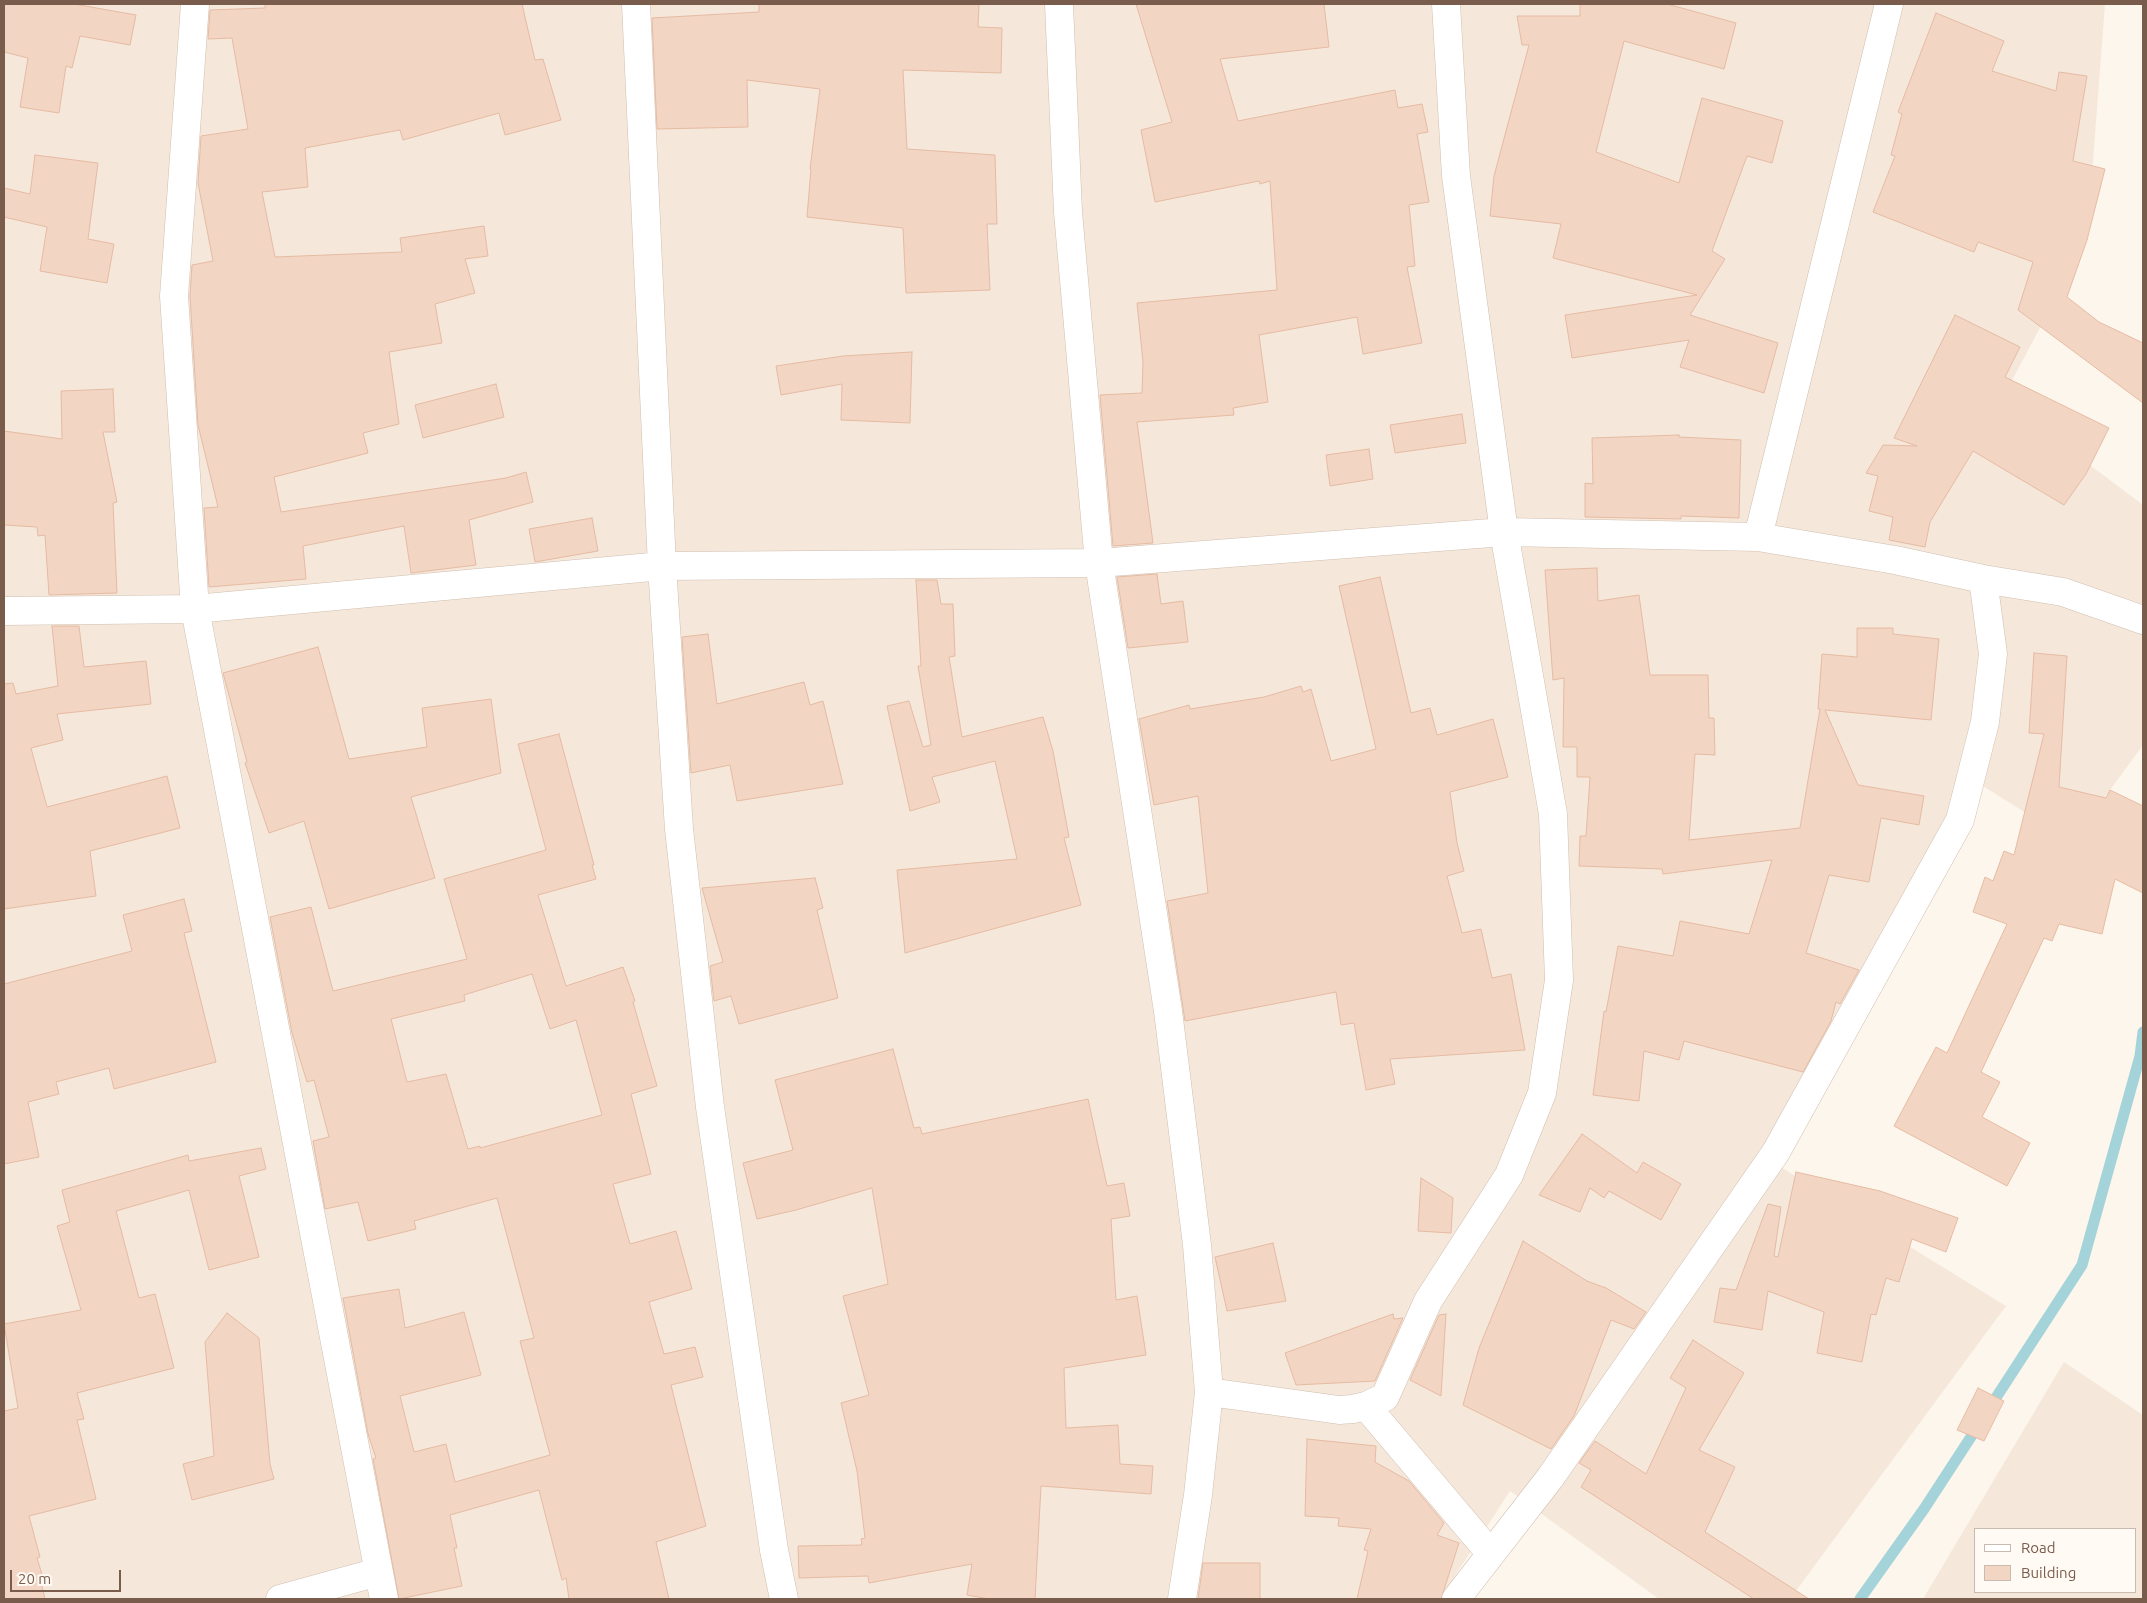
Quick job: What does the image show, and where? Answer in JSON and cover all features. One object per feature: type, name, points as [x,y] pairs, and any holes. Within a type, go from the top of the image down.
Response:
[{"type":"street","points":[[195,4],[174,296],[195,609],[384,1599]]},
{"type":"street","points":[[636,4],[662,566],[679,829],[710,1107],[772,1540],[784,1599]]},
{"type":"street","points":[[1059,4],[1068,212],[1099,563],[1168,1011],[1197,1245],[1209,1392],[1198,1496],[1182,1599]]},
{"type":"street","points":[[1209,1392],[1340,1410],[1366,1406],[1385,1397],[1428,1301],[1509,1175],[1542,1093],[1559,980],[1553,814],[1504,532],[1456,176],[1446,4]]},
{"type":"street","points":[[1758,537],[1889,4]]},
{"type":"street","points":[[4,611],[195,609],[662,566],[1099,563],[1504,532],[1758,537],[1895,560],[1983,579],[2063,592],[2143,620]]},
{"type":"street","points":[[1456,1599],[1550,1478],[1776,1152],[1960,820],[1985,722],[1993,654],[1983,579]]},
{"type":"street","points":[[1366,1406],[1491,1554]]},
{"type":"street","points":[[280,1599],[378,1572]]},
{"type":"shaded area","points":[[4,4],[2105,4],[2087,240],[2002,399],[2143,505],[2143,745],[2072,842],[1975,781],[1766,1158],[2006,1306],[1790,1599],[1659,1599],[1510,1491],[1440,1599],[4,1599]]},
{"type":"shaded area","points":[[2064,1362],[2143,1415],[2143,1599],[1923,1599]]},
{"type":"building","points":[[4,4],[74,4],[136,15],[130,45],[80,36],[72,68],[66,66],[59,113],[20,107],[28,58],[4,52]]},
{"type":"building","points":[[265,4],[522,4],[535,60],[543,59],[561,120],[505,135],[499,113],[403,140],[400,130],[305,148],[308,187],[262,192],[275,257],[402,252],[400,238],[484,226],[488,256],[465,259],[475,293],[435,304],[442,343],[389,352],[399,424],[363,433],[368,453],[274,477],[281,512],[506,478],[526,472],[533,502],[469,520],[476,565],[411,573],[404,526],[303,546],[306,579],[209,587],[204,508],[218,507],[198,425],[190,296],[192,265],[213,261],[198,183],[201,136],[248,129],[232,38],[208,39],[210,10],[265,8]]},
{"type":"building","points":[[759,4],[979,4],[978,27],[1002,28],[1001,73],[903,70],[907,149],[995,155],[997,224],[987,224],[990,290],[906,293],[903,228],[807,217],[810,169],[820,89],[747,80],[748,127],[657,129],[652,18],[759,12]]},
{"type":"building","points":[[1136,4],[1324,4],[1329,47],[1220,59],[1238,121],[1395,90],[1398,108],[1422,104],[1428,132],[1417,134],[1429,202],[1409,205],[1415,266],[1407,267],[1422,343],[1363,354],[1357,317],[1259,335],[1268,402],[1233,408],[1234,415],[1137,422],[1153,543],[1113,546],[1100,395],[1142,393],[1143,362],[1137,303],[1277,290],[1270,181],[1260,184],[1259,181],[1155,202],[1141,130],[1172,122]]},
{"type":"building","points":[[1580,4],[1667,4],[1736,23],[1724,69],[1624,41],[1596,152],[1679,183],[1702,98],[1783,121],[1772,163],[1747,156],[1712,251],[1725,259],[1690,315],[1778,343],[1764,393],[1680,367],[1689,340],[1572,358],[1565,315],[1697,295],[1553,258],[1561,224],[1490,216],[1494,176],[1529,45],[1522,45],[1517,16],[1580,16]]},
{"type":"building","points":[[1936,13],[2004,41],[1992,71],[2056,91],[2059,72],[2087,76],[2073,161],[2105,169],[2087,240],[2067,297],[2099,322],[2143,343],[2143,403],[2018,310],[2033,262],[1978,242],[1974,252],[1873,212],[1895,156],[1891,155],[1902,114],[1898,112]]},
{"type":"building","points":[[35,155],[98,163],[88,239],[114,244],[107,283],[40,271],[47,227],[4,217],[4,188],[30,194]]},
{"type":"building","points":[[1955,315],[2020,347],[2005,377],[2109,428],[2086,474],[2064,505],[1973,451],[1930,522],[1925,547],[1889,540],[1893,517],[1869,511],[1878,476],[1866,473],[1883,445],[1917,446],[1894,438]]},
{"type":"building","points":[[912,352],[910,423],[841,420],[842,384],[781,395],[776,366],[843,356]]},
{"type":"building","points":[[496,384],[504,417],[423,438],[415,405]]},
{"type":"building","points":[[113,389],[115,432],[103,432],[117,502],[113,503],[117,593],[49,595],[45,535],[38,536],[37,527],[4,525],[4,431],[62,439],[61,391]]},
{"type":"building","points":[[1462,414],[1466,443],[1395,453],[1390,425]]},
{"type":"building","points":[[1679,435],[1679,437],[1741,440],[1739,518],[1681,516],[1681,519],[1585,517],[1585,483],[1593,484],[1592,438]]},
{"type":"building","points":[[1369,449],[1373,479],[1330,486],[1326,455]]},
{"type":"building","points":[[592,518],[598,551],[535,562],[529,529]]},
{"type":"building","points":[[1597,568],[1598,601],[1639,595],[1650,675],[1708,675],[1709,718],[1714,718],[1715,755],[1695,754],[1689,840],[1800,828],[1820,709],[1818,709],[1822,654],[1857,657],[1857,628],[1893,628],[1893,634],[1939,639],[1931,720],[1825,710],[1858,785],[1924,796],[1919,825],[1881,818],[1869,882],[1829,875],[1806,953],[1859,970],[1840,1004],[1836,1002],[1831,1021],[1803,1072],[1684,1041],[1679,1060],[1644,1051],[1639,1101],[1593,1095],[1604,1011],[1606,1012],[1618,946],[1673,956],[1680,921],[1749,934],[1772,860],[1663,874],[1662,869],[1579,866],[1580,836],[1586,836],[1590,777],[1577,777],[1577,747],[1563,747],[1564,678],[1553,680],[1545,570]]},
{"type":"building","points":[[1157,574],[1161,604],[1183,601],[1188,642],[1128,648],[1117,577]]},
{"type":"building","points":[[1380,577],[1411,713],[1430,708],[1437,735],[1493,719],[1508,777],[1450,792],[1457,843],[1464,871],[1447,876],[1462,933],[1481,929],[1492,978],[1511,974],[1525,1050],[1390,1059],[1395,1084],[1366,1090],[1354,1023],[1341,1025],[1336,992],[1185,1021],[1167,901],[1208,893],[1198,796],[1154,805],[1139,719],[1189,705],[1190,709],[1264,697],[1301,686],[1303,692],[1311,689],[1331,761],[1376,749],[1339,586]]},
{"type":"building","points":[[916,580],[937,580],[941,604],[953,604],[955,656],[949,657],[962,737],[1043,717],[1053,751],[1069,837],[1064,838],[1081,905],[905,953],[897,870],[1017,859],[995,761],[932,777],[940,802],[910,811],[887,706],[909,701],[923,747],[931,745],[918,666],[921,666]]},
{"type":"building","points":[[52,626],[79,626],[84,667],[146,661],[151,704],[57,714],[63,740],[31,748],[47,807],[167,776],[180,828],[90,851],[96,896],[4,909],[4,684],[13,683],[16,694],[58,686]]},
{"type":"building","points":[[708,634],[717,704],[804,682],[810,705],[823,701],[843,784],[737,801],[730,765],[691,773],[682,637]]},
{"type":"building","points":[[318,647],[349,759],[427,747],[422,708],[491,699],[501,773],[411,797],[435,878],[329,909],[304,821],[269,833],[245,763],[247,762],[223,673]]},
{"type":"building","points":[[2034,653],[2067,656],[2059,787],[2106,798],[2110,790],[2143,806],[2143,893],[2115,879],[2102,934],[2059,924],[2052,941],[2044,938],[1981,1072],[2000,1082],[1982,1117],[2030,1143],[2007,1186],[1894,1126],[1936,1047],[1947,1053],[2007,924],[1973,912],[1985,877],[1993,881],[2004,851],[2014,855],[2044,734],[2029,733]]},
{"type":"building","points":[[559,734],[594,865],[592,865],[596,879],[538,895],[566,986],[623,967],[635,1001],[633,1002],[657,1086],[631,1094],[651,1174],[613,1184],[630,1244],[676,1231],[692,1289],[649,1302],[664,1354],[695,1347],[703,1377],[671,1385],[706,1526],[656,1542],[669,1599],[569,1599],[566,1578],[562,1580],[539,1490],[450,1515],[457,1548],[454,1548],[462,1586],[399,1599],[373,1459],[376,1458],[368,1434],[343,1298],[399,1289],[405,1328],[464,1312],[481,1375],[400,1396],[414,1452],[446,1444],[455,1482],[550,1455],[520,1341],[534,1338],[497,1198],[414,1221],[416,1229],[368,1241],[358,1202],[325,1209],[313,1141],[329,1137],[314,1080],[307,1082],[292,1033],[270,917],[311,907],[333,991],[467,959],[444,879],[546,850],[518,744]],"holes":[[[532,974],[550,1029],[576,1020],[602,1115],[480,1148],[480,1146],[468,1149],[446,1074],[407,1082],[391,1019],[465,1001],[464,995]]]},
{"type":"building","points":[[815,878],[823,908],[817,910],[838,998],[739,1024],[731,996],[714,1001],[710,966],[723,962],[702,888]]},
{"type":"building","points":[[184,899],[192,931],[184,933],[216,1062],[114,1089],[109,1068],[56,1082],[59,1094],[28,1102],[39,1157],[4,1164],[4,984],[132,951],[123,915]]},
{"type":"building","points":[[893,1049],[914,1128],[920,1127],[922,1134],[1088,1099],[1107,1186],[1124,1183],[1130,1216],[1111,1219],[1116,1300],[1137,1296],[1146,1355],[1064,1368],[1066,1428],[1118,1425],[1120,1464],[1153,1466],[1151,1494],[1041,1486],[1035,1599],[989,1599],[967,1595],[972,1564],[869,1583],[868,1576],[799,1578],[798,1546],[862,1545],[861,1539],[865,1538],[857,1471],[841,1403],[869,1395],[843,1296],[888,1284],[872,1188],[757,1219],[743,1163],[793,1150],[775,1080]]},
{"type":"building","points":[[1582,1134],[1637,1173],[1643,1162],[1681,1184],[1661,1220],[1609,1191],[1604,1198],[1590,1188],[1580,1212],[1539,1195]]},
{"type":"building","points":[[261,1148],[266,1169],[239,1176],[259,1257],[209,1270],[189,1190],[116,1211],[139,1298],[155,1294],[174,1368],[77,1393],[84,1419],[77,1420],[96,1499],[29,1516],[40,1557],[37,1558],[44,1581],[41,1582],[45,1599],[4,1599],[4,1411],[18,1408],[4,1324],[81,1310],[57,1226],[70,1222],[62,1190],[188,1155],[189,1161]]},
{"type":"building","points":[[1796,1172],[1880,1191],[1958,1218],[1946,1252],[1912,1239],[1899,1282],[1886,1278],[1876,1315],[1871,1314],[1862,1362],[1817,1353],[1824,1312],[1768,1291],[1762,1330],[1714,1322],[1720,1288],[1736,1290],[1768,1204],[1781,1207],[1774,1256],[1778,1257]]},
{"type":"building","points":[[1421,1178],[1453,1198],[1451,1233],[1418,1231]]},
{"type":"building","points":[[1523,1241],[1587,1281],[1606,1288],[1646,1312],[1634,1329],[1611,1320],[1574,1416],[1551,1449],[1463,1405],[1479,1348]]},
{"type":"building","points":[[1273,1243],[1286,1301],[1227,1311],[1215,1257]]},
{"type":"building","points":[[227,1313],[259,1338],[270,1464],[274,1479],[192,1500],[183,1464],[214,1456],[205,1342]]},
{"type":"building","points":[[1393,1314],[1394,1319],[1403,1318],[1375,1381],[1296,1385],[1285,1353]]},
{"type":"building","points":[[1446,1314],[1441,1396],[1410,1380],[1439,1315]]},
{"type":"building","points":[[1693,1340],[1744,1373],[1699,1450],[1735,1467],[1705,1532],[1809,1599],[1754,1599],[1581,1487],[1591,1470],[1579,1463],[1595,1441],[1646,1474],[1686,1388],[1670,1378]]},
{"type":"building","points":[[1978,1388],[2004,1401],[1984,1441],[1957,1430]]},
{"type":"building","points":[[1307,1439],[1376,1446],[1375,1462],[1409,1481],[1444,1523],[1437,1535],[1459,1543],[1441,1599],[1357,1599],[1368,1551],[1364,1550],[1371,1529],[1338,1526],[1339,1518],[1305,1516]]},
{"type":"building","points":[[1203,1563],[1260,1563],[1260,1599],[1198,1599]]},
{"type":"waterway","points":[[1988,1410],[2082,1265],[2140,1056],[2143,1032]]},
{"type":"waterway","points":[[1860,1599],[1924,1509],[1980,1423]]}]
